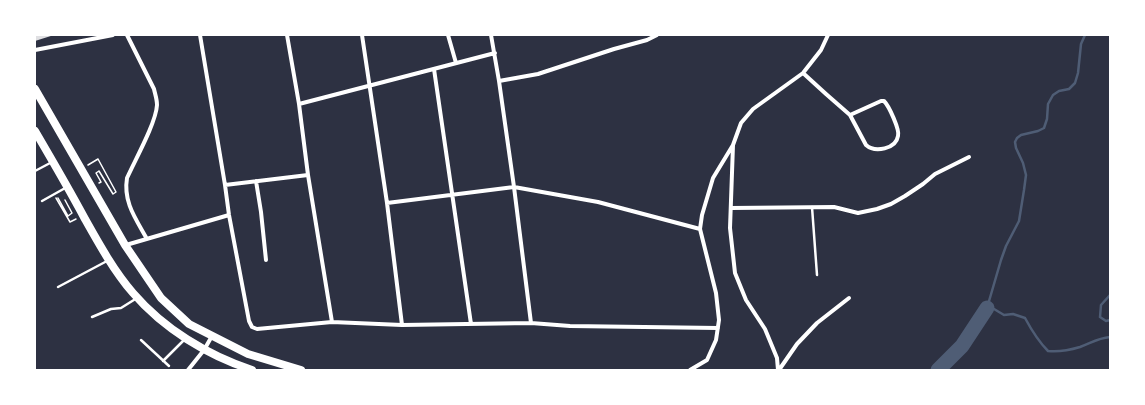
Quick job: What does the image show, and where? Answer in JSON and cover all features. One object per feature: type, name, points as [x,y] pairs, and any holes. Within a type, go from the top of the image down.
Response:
[{"type":"highway","points":[[35,89],[125,245],[161,298],[189,324],[212,336],[248,354],[301,370]]},
{"type":"highway","points":[[35,131],[109,260],[138,298],[149,310],[185,339],[204,350],[252,370]]},
{"type":"street","points":[[35,50],[113,35]]},
{"type":"street","points":[[127,35],[156,97],[157,105],[152,125],[127,178],[126,186],[126,196],[130,208],[147,239]]},
{"type":"street","points":[[200,35],[229,215],[249,321],[252,327],[257,329],[332,322],[402,326],[530,323],[570,326],[718,328]]},
{"type":"street","points":[[287,35],[332,322]]},
{"type":"street","points":[[362,35],[371,86],[402,326]]},
{"type":"street","points":[[448,35],[456,63]]},
{"type":"street","points":[[491,35],[495,53],[514,187],[530,323]]},
{"type":"street","points":[[499,81],[538,74],[614,49],[647,40],[657,35]]},
{"type":"street","points":[[690,370],[707,360],[716,340],[719,320],[716,293],[700,229],[702,216],[713,178],[733,145],[741,123],[752,109],[803,73],[821,50],[828,35]]},
{"type":"street","points":[[299,104],[495,53]]},
{"type":"street","points":[[434,69],[471,324]]},
{"type":"street","points":[[803,73],[850,115],[866,145],[870,149],[878,150],[885,148],[897,139],[899,134],[892,114],[884,101],[850,115]]},
{"type":"street","points":[[733,145],[730,228],[735,273],[746,300],[765,329],[777,358],[779,370]]},
{"type":"street","points":[[731,208],[834,207],[858,213],[877,209],[891,204],[923,184],[935,174],[969,157]]},
{"type":"street","points":[[225,185],[308,176]]},
{"type":"street","points":[[256,181],[266,260]]},
{"type":"street","points":[[387,203],[514,187],[598,202],[700,229]]},
{"type":"street","points":[[125,245],[229,215]]},
{"type":"street","points":[[779,370],[797,344],[817,323],[850,298]]},
{"type":"street","points":[[188,370],[204,350],[212,336]]},
{"type":"lane","points":[[35,172],[53,162]]},
{"type":"lane","points":[[42,201],[67,187]]},
{"type":"lane","points":[[812,207],[817,275]]},
{"type":"lane","points":[[58,287],[109,260]]},
{"type":"lane","points":[[92,317],[111,309],[121,308],[138,298]]},
{"type":"lane","points":[[163,361],[185,339]]},
{"type":"lane","points":[[141,340],[169,366]]},
{"type":"path","points":[[81,168],[98,159],[116,192],[113,194],[99,171],[96,173],[101,182],[97,184]]},
{"type":"path","points":[[55,194],[68,216],[72,213],[64,200],[68,198]]},
{"type":"path","points":[[55,194],[70,222],[84,216]]},
{"type":"building","points":[[35,35],[54,35],[35,41]]},
{"type":"waterway","points":[[1085,35],[1081,44],[1078,73],[1075,83],[1069,89],[1059,91],[1053,95],[1048,104],[1047,119],[1044,128],[1021,135],[1015,142],[1026,175],[1019,221],[1006,246],[987,308],[994,309],[1004,315],[1013,314],[1025,318],[1035,336],[1048,351],[1072,349],[1110,337]]},
{"type":"waterway","points":[[1110,295],[1101,305],[1100,317],[1106,321],[1110,320]]},
{"type":"waterway","points":[[938,370],[962,346],[987,308]]}]
